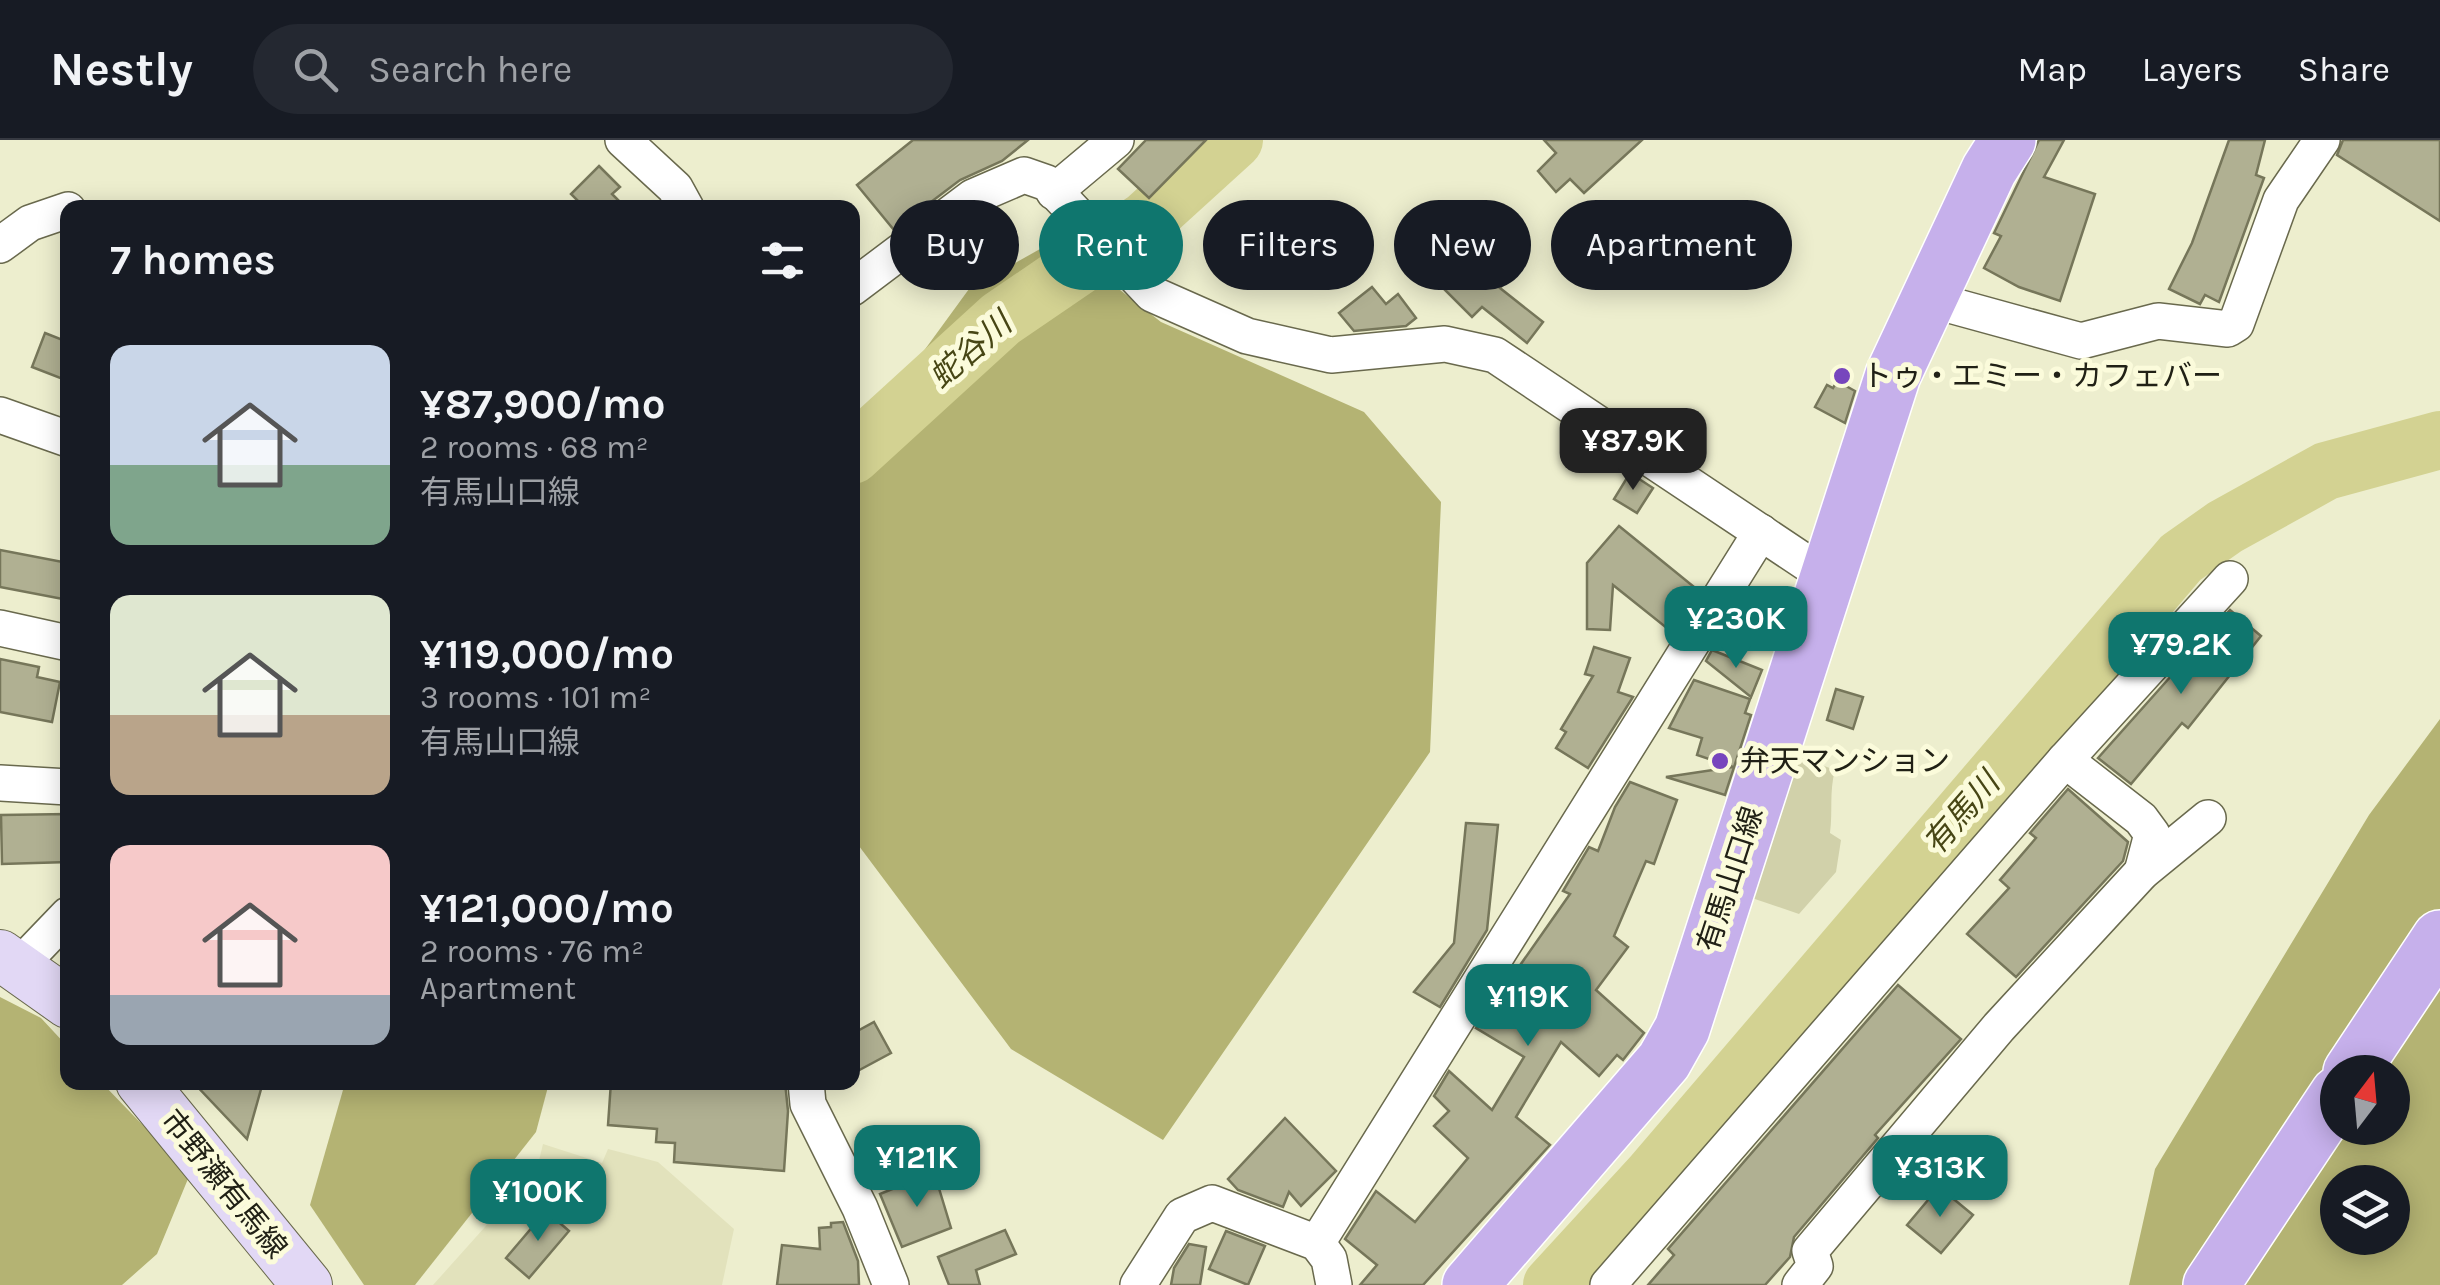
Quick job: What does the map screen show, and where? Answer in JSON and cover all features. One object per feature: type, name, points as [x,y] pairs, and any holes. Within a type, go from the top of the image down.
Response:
[{"type":"main road","name":"有馬山口線","points":[[1470,1285],[1654,1072],[1682,1028],[1894,375],[2008,140]]},
{"type":"main road","points":[[2363,1055],[2440,938]]},
{"type":"main road","points":[[9,960],[60,997]]},
{"type":"main road","name":"市野瀬有馬線","points":[[148,1090],[307,1285]]},
{"type":"main road","points":[[2212,1285],[2320,1121]]},
{"type":"street","points":[[623,140],[675,188],[682,200]]},
{"type":"street","points":[[1057,196],[1080,140]]},
{"type":"street","points":[[1057,196],[1116,140]]},
{"type":"street","points":[[1928,299],[2081,342],[2158,320],[2228,328],[2236,324],[2281,200],[2322,140]]},
{"type":"street","points":[[860,282],[973,197],[1024,176],[1057,196],[1142,286],[1183,310],[1247,336],[1331,355],[1445,344],[1496,355],[1826,576]]},
{"type":"street","points":[[0,245],[30,223],[60,213]]},
{"type":"street","points":[[0,415],[60,437]]},
{"type":"street","points":[[1317,1243],[1762,532]]},
{"type":"street","points":[[1608,1285],[2065,760],[2230,580]]},
{"type":"street","points":[[0,628],[60,641]]},
{"type":"street","points":[[2065,760],[2141,818],[2152,834],[2142,872]]},
{"type":"street","points":[[0,783],[60,787]]},
{"type":"street","points":[[1800,1285],[1815,1266],[1810,1251],[1999,1027],[2142,872],[2208,818]]},
{"type":"street","points":[[9,960],[60,921]]},
{"type":"street","points":[[807,1090],[808,1104],[891,1285]]},
{"type":"street","points":[[1138,1285],[1182,1216],[1212,1203],[1317,1243],[1329,1259],[1334,1285]]},
{"type":"shaded area","points":[[1039,250],[1039,290],[1120,290],[1161,322],[1364,412],[1441,502],[1430,752],[1163,1140],[1011,1049],[860,847],[860,438],[968,290],[1019,290],[1019,261]]},
{"type":"shaded area","points":[[2440,719],[2440,1285],[2129,1285],[2155,1169],[2369,815]]},
{"type":"shaded area","points":[[1792,754],[1835,770],[1830,833],[1841,840],[1836,872],[1799,914],[1749,897]]},
{"type":"shaded area","points":[[0,997],[41,1018],[60,1038],[60,1090],[109,1090],[190,1174],[157,1254],[122,1285],[0,1285]]},
{"type":"shaded area","points":[[343,1090],[547,1090],[536,1132],[415,1285],[364,1285],[310,1205]]},
{"type":"shaded area","points":[[543,1144],[602,1163],[608,1149],[658,1162],[734,1229],[722,1285],[433,1285],[537,1169]]},
{"type":"building","points":[[913,140],[1028,140],[1002,161],[960,180],[934,200],[890,200],[890,225],[857,185]]},
{"type":"building","points":[[1146,140],[1206,140],[1149,198],[1118,169]]},
{"type":"building","points":[[1544,140],[1642,140],[1584,193],[1570,179],[1556,192],[1538,171],[1556,153]]},
{"type":"building","points":[[2039,140],[2064,140],[2044,177],[2095,194],[2060,301],[2019,287],[1984,268],[2001,236],[1994,233]]},
{"type":"building","points":[[2229,140],[2265,140],[2256,175],[2264,178],[2219,302],[2205,295],[2200,304],[2169,289],[2192,243]]},
{"type":"building","points":[[2343,140],[2440,140],[2440,221],[2337,155]]},
{"type":"building","points":[[599,166],[620,187],[612,194],[618,200],[577,200],[571,194]]},
{"type":"building","points":[[1374,289],[1386,304],[1398,294],[1416,318],[1406,326],[1354,331],[1339,313]]},
{"type":"building","points":[[1445,290],[1503,290],[1543,322],[1527,343],[1482,307],[1472,317]]},
{"type":"building","points":[[45,333],[60,339],[60,378],[32,367]]},
{"type":"building","points":[[1837,381],[1855,391],[1845,423],[1815,407],[1827,385],[1833,388]]},
{"type":"building","points":[[1630,473],[1653,488],[1637,513],[1614,499]]},
{"type":"building","points":[[1619,526],[1699,591],[1673,633],[1613,585],[1610,630],[1587,629],[1587,563]]},
{"type":"building","points":[[0,550],[60,561],[60,598],[0,587]]},
{"type":"building","points":[[2230,610],[2261,636],[2188,728],[2182,723],[2131,784],[2098,758]]},
{"type":"building","points":[[1594,647],[1630,658],[1618,692],[1633,697],[1588,768],[1556,748],[1566,732],[1561,729],[1593,676],[1585,674]]},
{"type":"building","points":[[1712,650],[1762,670],[1751,697],[1706,661]]},
{"type":"building","points":[[0,659],[39,667],[37,677],[60,682],[52,722],[0,712]]},
{"type":"building","name":"弁天マンション","points":[[1694,680],[1750,699],[1745,713],[1751,715],[1725,795],[1666,777],[1733,767],[1697,755],[1702,738],[1669,728]]},
{"type":"building","points":[[1836,689],[1863,697],[1853,729],[1827,720]]},
{"type":"building","points":[[1630,782],[1677,800],[1654,864],[1646,861],[1614,936],[1628,947],[1596,990],[1644,1033],[1623,1060],[1617,1055],[1599,1076],[1561,1042],[1516,1117],[1550,1145],[1423,1285],[1360,1285],[1377,1265],[1345,1239],[1376,1191],[1415,1222],[1468,1158],[1434,1126],[1449,1111],[1434,1096],[1449,1071],[1492,1110],[1524,1057],[1476,1028],[1570,894],[1563,891],[1589,847],[1598,851],[1615,807]]},
{"type":"building","points":[[2068,789],[2128,842],[2123,861],[2016,977],[1967,934],[2009,888],[2000,880],[2036,838],[2030,833]]},
{"type":"building","points":[[60,814],[60,862],[2,864],[1,815]]},
{"type":"building","points":[[1466,823],[1498,825],[1487,930],[1440,1007],[1414,992],[1454,943]]},
{"type":"building","points":[[1898,985],[1961,1039],[1875,1135],[1878,1138],[1794,1237],[1790,1257],[1765,1285],[1648,1285],[1674,1255],[1668,1249]]},
{"type":"building","points":[[874,1022],[891,1053],[860,1070],[860,1030]]},
{"type":"building","points":[[201,1090],[261,1090],[247,1139]]},
{"type":"building","points":[[610,1090],[786,1090],[784,1171],[674,1162],[675,1143],[656,1142],[657,1129],[608,1125]]},
{"type":"building","points":[[1285,1118],[1336,1171],[1301,1206],[1289,1192],[1283,1207],[1238,1190],[1228,1179]]},
{"type":"building","points":[[934,1172],[951,1228],[902,1247],[880,1194]]},
{"type":"building","points":[[1939,1187],[1973,1215],[1941,1253],[1907,1225]]},
{"type":"building","points":[[546,1211],[569,1231],[529,1278],[506,1258]]},
{"type":"building","points":[[843,1222],[858,1261],[859,1285],[777,1285],[782,1245],[820,1249],[819,1228],[831,1227],[831,1223]]},
{"type":"building","points":[[1005,1230],[1016,1254],[976,1270],[980,1285],[949,1285],[938,1257]]},
{"type":"building","points":[[1226,1231],[1265,1246],[1248,1285],[1209,1269]]},
{"type":"building","points":[[1189,1244],[1206,1247],[1200,1285],[1171,1285],[1174,1268]]},
{"type":"waterway","name":"蛇谷川","points":[[860,448],[1001,319],[1146,220],[1234,140]]},
{"type":"waterway","name":"有馬川","points":[[1552,1285],[1652,1176],[2181,558],[2225,527],[2326,471],[2440,440]]},
{"type":"place","name":"トゥ・エミー・カフェバー","points":[[1842,376]]},
{"type":"place","name":"弁天マンション","points":[[1720,761]]}]
